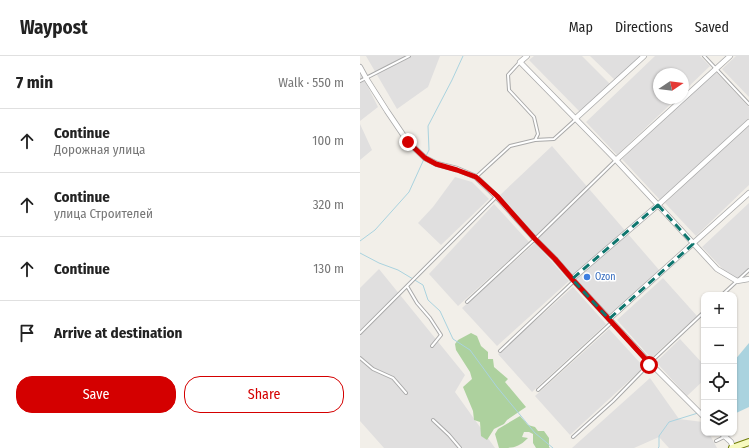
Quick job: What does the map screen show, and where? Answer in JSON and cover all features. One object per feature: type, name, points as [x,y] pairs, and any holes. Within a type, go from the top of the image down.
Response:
[{"type":"street","points":[[528,56],[520,62],[616,160],[716,269],[737,281],[749,279]]},
{"type":"street","points":[[576,119],[644,56]]},
{"type":"street","points":[[616,160],[730,56]]},
{"type":"street","points":[[360,67],[408,142],[425,158],[436,164],[476,177],[497,196],[650,364],[673,384],[701,414]]},
{"type":"street","points":[[573,280],[749,122]]},
{"type":"street","points":[[610,320],[749,193]]},
{"type":"street","points":[[724,436],[731,442],[733,448],[749,442]]},
{"type":"lane","points":[[360,80],[408,56]]},
{"type":"lane","points":[[704,56],[749,104]]},
{"type":"lane","points":[[520,62],[508,75],[509,90],[534,117],[538,134],[535,140]]},
{"type":"lane","points":[[476,177],[510,146],[535,140],[554,139],[576,119]]},
{"type":"lane","points":[[467,302],[535,239],[616,160]]},
{"type":"lane","points":[[360,333],[497,196]]},
{"type":"lane","points":[[725,292],[749,270]]},
{"type":"lane","points":[[500,351],[573,280]]},
{"type":"lane","points":[[407,286],[417,303],[430,318],[441,335],[432,346]]},
{"type":"lane","points":[[573,437],[613,401],[656,357],[701,315]]},
{"type":"lane","points":[[538,390],[610,320]]},
{"type":"lane","points":[[360,358],[372,369],[393,378],[406,393]]},
{"type":"lane","points":[[433,420],[460,448]]},
{"type":"lane","points":[[716,441],[723,438],[723,436]]},
{"type":"highlighted area","points":[[658,205],[693,244],[609,319],[572,279]]},
{"type":"shaded area","points":[[366,56],[440,56],[428,87],[397,109]]},
{"type":"shaded area","points":[[534,56],[582,56],[610,84],[580,112],[529,60]]},
{"type":"shaded area","points":[[590,56],[642,56],[616,81]]},
{"type":"shaded area","points":[[655,56],[700,56],[710,66],[689,86],[689,68],[653,68],[653,104],[671,104],[617,155],[586,122]]},
{"type":"shaded area","points":[[736,56],[749,56],[749,97],[722,69]]},
{"type":"shaded area","points":[[360,71],[378,107],[360,121]]},
{"type":"shaded area","points":[[715,71],[749,107],[749,118],[661,201],[622,159],[680,104],[689,104],[689,96]]},
{"type":"shaded area","points":[[749,123],[749,185],[696,236],[665,203]]},
{"type":"shaded area","points":[[360,124],[372,150],[360,160]]},
{"type":"shaded area","points":[[552,146],[660,271],[610,317],[498,197]]},
{"type":"shaded area","points":[[455,177],[472,182],[489,199],[441,245],[418,223],[433,207]]},
{"type":"shaded area","points":[[749,203],[749,269],[735,282],[702,247]]},
{"type":"shaded area","points":[[494,204],[529,242],[458,306],[429,274]]},
{"type":"shaded area","points":[[535,243],[569,281],[497,346],[462,308]]},
{"type":"shaded area","points":[[379,269],[465,375],[455,392],[495,448],[384,448],[360,421],[360,288]]},
{"type":"shaded area","points":[[663,278],[697,316],[651,358],[617,320]]},
{"type":"shaded area","points":[[573,287],[606,324],[532,392],[498,354]]},
{"type":"shaded area","points":[[609,329],[644,367],[570,435],[535,396]]},
{"type":"shaded area","points":[[680,339],[701,362],[701,383],[687,396],[656,362]]},
{"type":"shaded area","points":[[650,378],[679,419],[701,422],[701,436],[711,436],[717,448],[669,448],[659,437],[634,448],[572,448]]},
{"type":"green space","points":[[471,333],[477,336],[481,346],[488,352],[488,359],[493,359],[494,367],[508,379],[505,382],[526,407],[507,420],[504,424],[494,429],[487,440],[481,436],[480,422],[474,420],[473,411],[463,387],[472,379],[470,372],[456,350],[455,344],[458,340]]},
{"type":"green space","points":[[520,416],[528,425],[535,427],[538,431],[544,431],[549,438],[550,448],[536,448],[533,443],[533,434],[524,432],[522,437],[528,438],[518,446],[499,448],[495,434],[498,429]]},
{"type":"water","points":[[749,343],[749,407],[737,413],[737,364],[737,357]]},
{"type":"waterway","points":[[426,156],[429,150],[428,126],[463,56]]},
{"type":"waterway","points":[[360,241],[375,230],[409,192],[424,159]]},
{"type":"waterway","points":[[360,253],[379,263],[398,270],[423,285],[428,300],[440,311],[453,339],[470,350],[497,387],[535,433],[553,448]]},
{"type":"waterway","points":[[658,448],[659,436],[669,422],[698,413]]},
{"type":"place","name":"Ozon","points":[[587,277]]},
{"type":"route","points":[[408,142],[425,158],[436,164],[476,177],[497,196],[632,343],[650,364],[649,365]]}]
